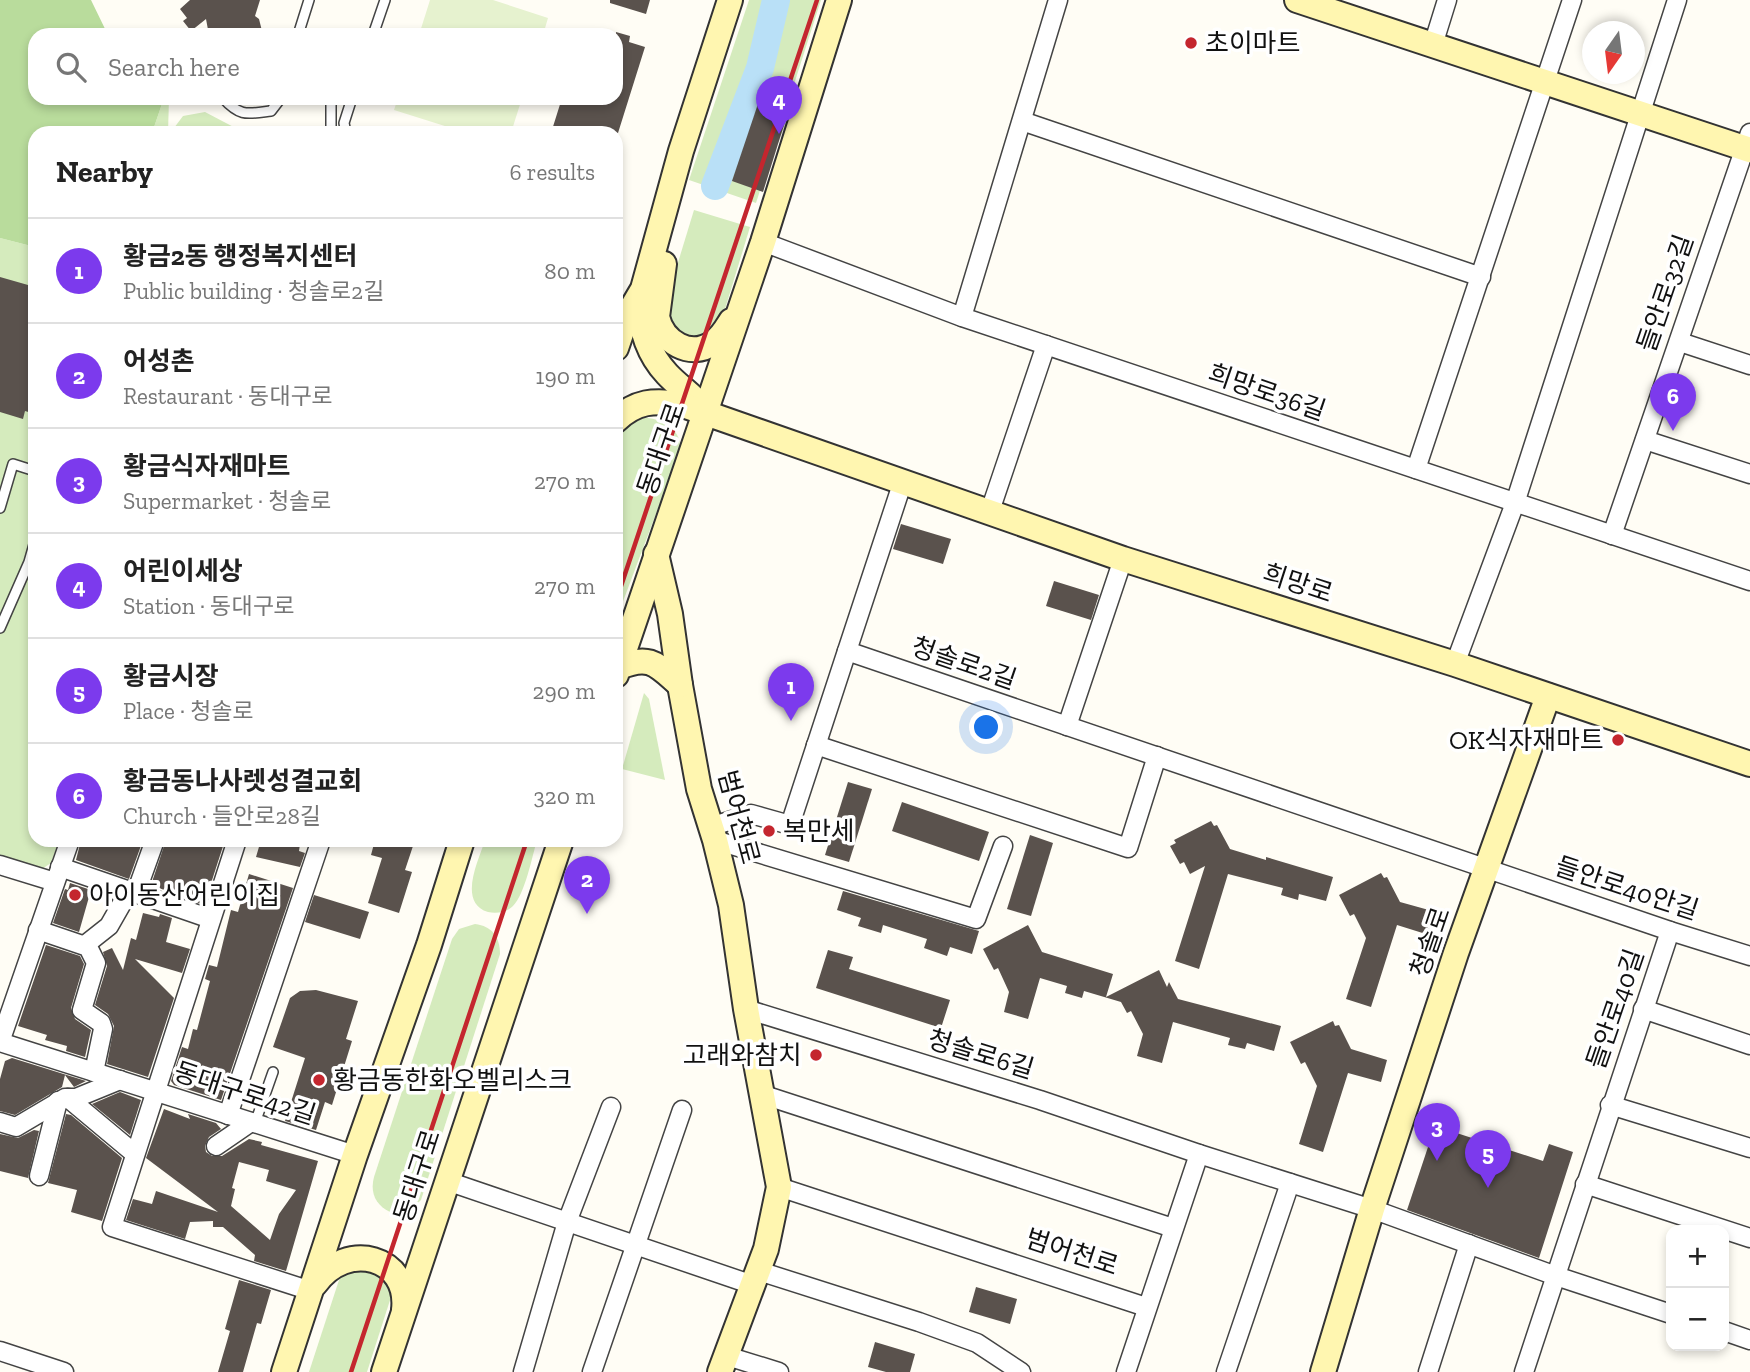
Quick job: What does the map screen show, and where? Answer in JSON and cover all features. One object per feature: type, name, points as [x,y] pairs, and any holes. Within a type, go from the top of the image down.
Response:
[{"type":"main road","points":[[706,412],[692,394],[672,379],[656,360],[643,329],[640,312],[642,291],[667,204],[730,0]]},
{"type":"main road","name":"동대구로","points":[[623,654],[763,242],[839,0]]},
{"type":"main road","name":"들안로32길","points":[[1308,2],[1640,114],[1748,144]]},
{"type":"main road","points":[[667,204],[668,241],[657,311],[659,325],[666,336],[677,345],[690,349],[703,348],[713,343],[722,335],[744,296]]},
{"type":"main road","points":[[623,312],[642,291]]},
{"type":"main road","name":"희망로","points":[[623,414],[654,400],[706,412],[1124,559],[1454,664],[1750,764]]},
{"type":"main road","name":"범어천로","points":[[656,554],[670,614],[699,789],[731,905],[779,1187],[766,1249],[724,1364]]},
{"type":"main road","points":[[623,664],[635,660],[649,661],[680,685]]},
{"type":"main road","name":"청솔로","points":[[1323,1372],[1372,1209],[1456,953],[1548,696]]},
{"type":"main road","points":[[284,1372],[460,847]]},
{"type":"main road","name":"동대구로","points":[[384,1372],[559,847]]},
{"type":"main road","points":[[311,1290],[328,1268],[338,1262],[361,1257],[373,1260],[384,1265],[400,1283],[404,1294],[402,1318]]},
{"type":"street","points":[[763,242],[962,317],[1058,0]]},
{"type":"street","points":[[1433,45],[1447,0]]},
{"type":"street","points":[[1416,469],[1572,0]]},
{"type":"street","points":[[1454,664],[1515,503],[1677,0]]},
{"type":"street","points":[[1022,121],[1481,277]]},
{"type":"street","name":"들안로32길","points":[[1612,535],[1748,144]]},
{"type":"street","name":"희망로36길","points":[[962,317],[1750,581]]},
{"type":"street","points":[[1679,342],[1750,365]]},
{"type":"street","points":[[990,512],[1046,345]]},
{"type":"street","points":[[1645,440],[1750,474]]},
{"type":"street","points":[[712,833],[751,814],[790,825],[903,481]]},
{"type":"street","points":[[1066,726],[1124,559]]},
{"type":"street","name":"청솔로2길","points":[[847,651],[1488,869]]},
{"type":"street","points":[[816,745],[1128,848],[1157,756]]},
{"type":"street","points":[[712,833],[976,919],[1003,846]]},
{"type":"street","points":[[0,1042],[67,847]]},
{"type":"street","points":[[85,946],[109,926],[132,892],[152,847]]},
{"type":"street","points":[[235,847],[112,1227],[311,1290]]},
{"type":"street","points":[[229,1115],[319,847]]},
{"type":"street","points":[[0,865],[57,874],[132,892],[211,919]]},
{"type":"street","name":"들안로40안길","points":[[1488,869],[1750,956]]},
{"type":"street","points":[[38,930],[88,947],[96,963],[82,1010],[101,1023],[103,1029],[94,1072]]},
{"type":"street","name":"들안로40길","points":[[1524,1372],[1670,931]]},
{"type":"street","name":"청솔로6길","points":[[747,1009],[1040,1100],[1372,1209]]},
{"type":"street","points":[[1643,1009],[1750,1045]]},
{"type":"street","name":"동대구로42길","points":[[0,1042],[355,1155]]},
{"type":"street","points":[[0,1122],[16,1127],[63,1100],[76,1098],[120,1080]]},
{"type":"street","name":"범어천로","points":[[764,1095],[1173,1228]]},
{"type":"street","points":[[63,1100],[135,1154]]},
{"type":"street","points":[[39,1176],[63,1100]]},
{"type":"street","name":"들안로40길","points":[[1611,1105],[1750,1148]]},
{"type":"street","points":[[523,1372],[567,1222],[611,1107]]},
{"type":"street","points":[[592,1372],[682,1110]]},
{"type":"street","points":[[216,1146],[253,1123]]},
{"type":"street","points":[[1126,1372],[1199,1154]]},
{"type":"street","points":[[447,1181],[635,1244],[919,1322],[977,1343],[1021,1372]]},
{"type":"street","points":[[1226,1372],[1290,1183]]},
{"type":"street","points":[[1585,1184],[1750,1238]]},
{"type":"street","name":"범어천로","points":[[779,1187],[1146,1307]]},
{"type":"street","points":[[1372,1209],[1556,1276],[1666,1312]]},
{"type":"street","points":[[1428,1372],[1469,1244]]},
{"type":"street","points":[[1729,1333],[1750,1340]]},
{"type":"street","points":[[0,1351],[64,1372]]},
{"type":"street","points":[[724,1364],[779,1372]]},
{"type":"lane","points":[[300,28],[309,0]]},
{"type":"lane","points":[[375,28],[385,0]]},
{"type":"lane","points":[[229,105],[242,114],[271,111],[276,105]]},
{"type":"lane","points":[[331,105],[331,126]]},
{"type":"lane","points":[[345,126],[350,105]]},
{"type":"lane","points":[[0,508],[13,464],[28,469]]},
{"type":"lane","points":[[0,628],[28,564]]},
{"type":"lane","points":[[253,1123],[273,1072]]},
{"type":"green space","points":[[0,0],[91,0],[105,28],[28,28],[28,105],[162,105],[154,126],[28,126],[28,245],[0,238]]},
{"type":"green space","points":[[430,0],[493,0],[548,18],[545,28],[421,28]]},
{"type":"green space","points":[[749,0],[821,0],[756,203],[689,180]]},
{"type":"green space","points":[[162,105],[169,105],[168,126],[154,126]]},
{"type":"green space","points":[[396,105],[520,105],[513,126],[445,126],[394,110]]},
{"type":"green space","points":[[205,112],[232,126],[176,126],[183,116]]},
{"type":"green space","points":[[694,210],[750,227],[718,332],[692,345],[662,315]]},
{"type":"green space","points":[[0,238],[28,245],[28,847],[57,847],[51,863],[39,871],[0,858]]},
{"type":"green space","points":[[638,418],[661,421],[677,435],[680,450],[623,601],[623,428]]},
{"type":"green space","points":[[644,693],[649,699],[665,780],[623,769]]},
{"type":"green space","points":[[483,847],[535,847],[521,893],[508,910],[495,913],[479,907],[472,890],[475,869]]},
{"type":"green space","points":[[475,924],[494,933],[500,954],[421,1200],[409,1211],[390,1212],[375,1198],[374,1177],[452,939],[459,929]]},
{"type":"green space","points":[[374,1266],[392,1289],[367,1372],[309,1372],[339,1280],[343,1274]]},
{"type":"building","points":[[190,0],[260,0],[255,16],[259,19],[261,28],[208,28],[206,19],[195,28],[189,28],[183,21],[187,18],[180,9]]},
{"type":"building","points":[[610,0],[650,0],[646,14],[610,3]]},
{"type":"building","points":[[623,34],[630,36],[629,42],[645,47],[620,126],[553,126],[560,105],[623,105]]},
{"type":"building","points":[[765,83],[794,93],[763,192],[732,181]]},
{"type":"building","points":[[0,277],[28,285],[28,412],[25,411],[23,419],[0,412]]},
{"type":"building","points":[[901,524],[951,539],[943,564],[893,549]]},
{"type":"building","points":[[1054,581],[1099,595],[1091,620],[1046,606]]},
{"type":"building","points":[[848,782],[872,789],[849,862],[825,855]]},
{"type":"building","points":[[902,802],[989,832],[979,861],[892,831]]},
{"type":"building","points":[[1211,821],[1214,826],[1217,825],[1230,849],[1333,877],[1326,901],[1299,894],[1298,900],[1281,895],[1283,888],[1228,874],[1199,969],[1175,961],[1205,866],[1190,874],[1184,862],[1180,864],[1170,846],[1176,843],[1174,840]]},
{"type":"building","points":[[1030,835],[1053,843],[1031,916],[1007,909]]},
{"type":"building","points":[[79,847],[140,847],[129,879],[76,860]]},
{"type":"building","points":[[164,847],[223,847],[204,905],[151,885]]},
{"type":"building","points":[[259,847],[300,847],[299,851],[305,853],[300,867],[256,857]]},
{"type":"building","points":[[373,847],[413,847],[405,870],[412,872],[399,913],[368,903],[382,858],[371,855]]},
{"type":"building","points":[[1381,873],[1384,878],[1387,877],[1400,902],[1436,912],[1429,935],[1397,925],[1371,1007],[1346,999],[1366,938],[1354,914],[1350,916],[1339,895]]},
{"type":"building","points":[[249,874],[293,888],[221,1100],[174,1085],[171,1081],[182,1047],[188,1049],[193,1029],[197,1030],[210,981],[205,979],[209,965],[217,967],[231,910],[238,912]]},
{"type":"building","points":[[70,883],[91,890],[79,932],[53,923],[65,889],[68,890]]},
{"type":"building","points":[[843,891],[979,931],[972,954],[950,947],[947,956],[924,948],[927,939],[883,925],[881,933],[858,926],[861,918],[837,910]]},
{"type":"building","points":[[314,895],[369,912],[360,939],[305,922]]},
{"type":"building","points":[[143,913],[172,918],[166,942],[190,949],[182,973],[135,959],[174,998],[148,1077],[107,1064],[114,1026],[108,1014],[95,1005],[107,966],[103,952],[112,948],[123,970],[131,938],[136,940]]},
{"type":"building","points":[[1028,925],[1042,952],[1113,974],[1106,997],[1159,970],[1167,987],[1169,982],[1178,999],[1281,1026],[1274,1051],[1247,1043],[1245,1049],[1228,1045],[1230,1038],[1173,1022],[1162,1063],[1137,1056],[1143,1034],[1131,1011],[1127,1013],[1121,1002],[1084,991],[1082,998],[1065,993],[1067,986],[1040,978],[1028,1019],[1004,1012],[1009,992],[998,968],[994,970],[983,949]]},
{"type":"building","points":[[46,945],[80,956],[84,964],[71,1008],[75,1019],[91,1030],[85,1057],[66,1051],[67,1046],[45,1040],[47,1035],[18,1026]]},
{"type":"building","points":[[828,950],[853,957],[849,969],[950,1000],[941,1028],[816,988]]},
{"type":"building","name":"황금동한화오벨리스크","points":[[316,990],[358,1001],[346,1039],[352,1041],[332,1105],[325,1102],[316,1130],[285,1121],[305,1058],[273,1047],[290,998],[300,991]]},
{"type":"building","points":[[1333,1021],[1335,1026],[1339,1025],[1351,1049],[1387,1060],[1381,1082],[1348,1073],[1323,1152],[1299,1144],[1317,1086],[1305,1062],[1301,1064],[1290,1042]]},
{"type":"building","points":[[12,1058],[86,1081],[74,1087],[65,1075],[62,1087],[15,1115],[0,1111],[0,1079],[5,1061]]},
{"type":"building","points":[[120,1092],[141,1100],[130,1135],[92,1104]]},
{"type":"building","points":[[164,1109],[190,1119],[188,1114],[216,1123],[221,1129],[209,1137],[205,1146],[206,1152],[212,1156],[222,1156],[249,1139],[318,1161],[286,1271],[254,1261],[255,1255],[223,1227],[213,1227],[213,1221],[190,1222],[185,1239],[126,1220],[133,1199],[152,1204],[156,1191],[218,1212],[146,1158]],"holes":[[[239,1162],[269,1170],[266,1181],[296,1190],[279,1214],[270,1240],[231,1206],[235,1189],[232,1188]]]},
{"type":"building","points":[[66,1114],[71,1115],[122,1158],[102,1221],[71,1212],[77,1190],[48,1183]]},
{"type":"building","points":[[1435,1126],[1543,1161],[1549,1144],[1573,1152],[1539,1258],[1407,1210]]},
{"type":"building","points":[[34,1130],[39,1131],[28,1178],[0,1171],[0,1134],[18,1138]]},
{"type":"building","points":[[239,1280],[271,1290],[261,1324],[257,1323],[243,1372],[218,1372],[230,1331],[225,1329]]},
{"type":"building","points":[[976,1287],[1017,1299],[1010,1324],[969,1312]]},
{"type":"building","points":[[875,1342],[915,1354],[910,1372],[886,1372],[868,1367]]},
{"type":"waterway","points":[[715,186],[760,68],[776,0]]},
{"type":"railway","points":[[623,580],[817,0]]},
{"type":"railway","points":[[351,1372],[525,847]]},
{"type":"place","name":"초이마트","points":[[1191,43]]},
{"type":"place","name":"어린이세상","points":[[779,134]]},
{"type":"place","name":"황금동나사렛성결교회","points":[[1673,431]]},
{"type":"place","name":"황금2동 행정복지센터","points":[[791,721]]},
{"type":"place","name":"OK식자재마트","points":[[1618,740]]},
{"type":"place","name":"복만세","points":[[769,831]]},
{"type":"place","name":"아이동산어린이집","points":[[75,895]]},
{"type":"place","name":"어성촌","points":[[587,914]]},
{"type":"place","name":"고래와참치","points":[[816,1055]]},
{"type":"place","name":"황금동한화오벨리스크","points":[[319,1080]]},
{"type":"place","name":"황금식자재마트","points":[[1437,1161]]},
{"type":"place","name":"황금시장","points":[[1488,1188]]}]
